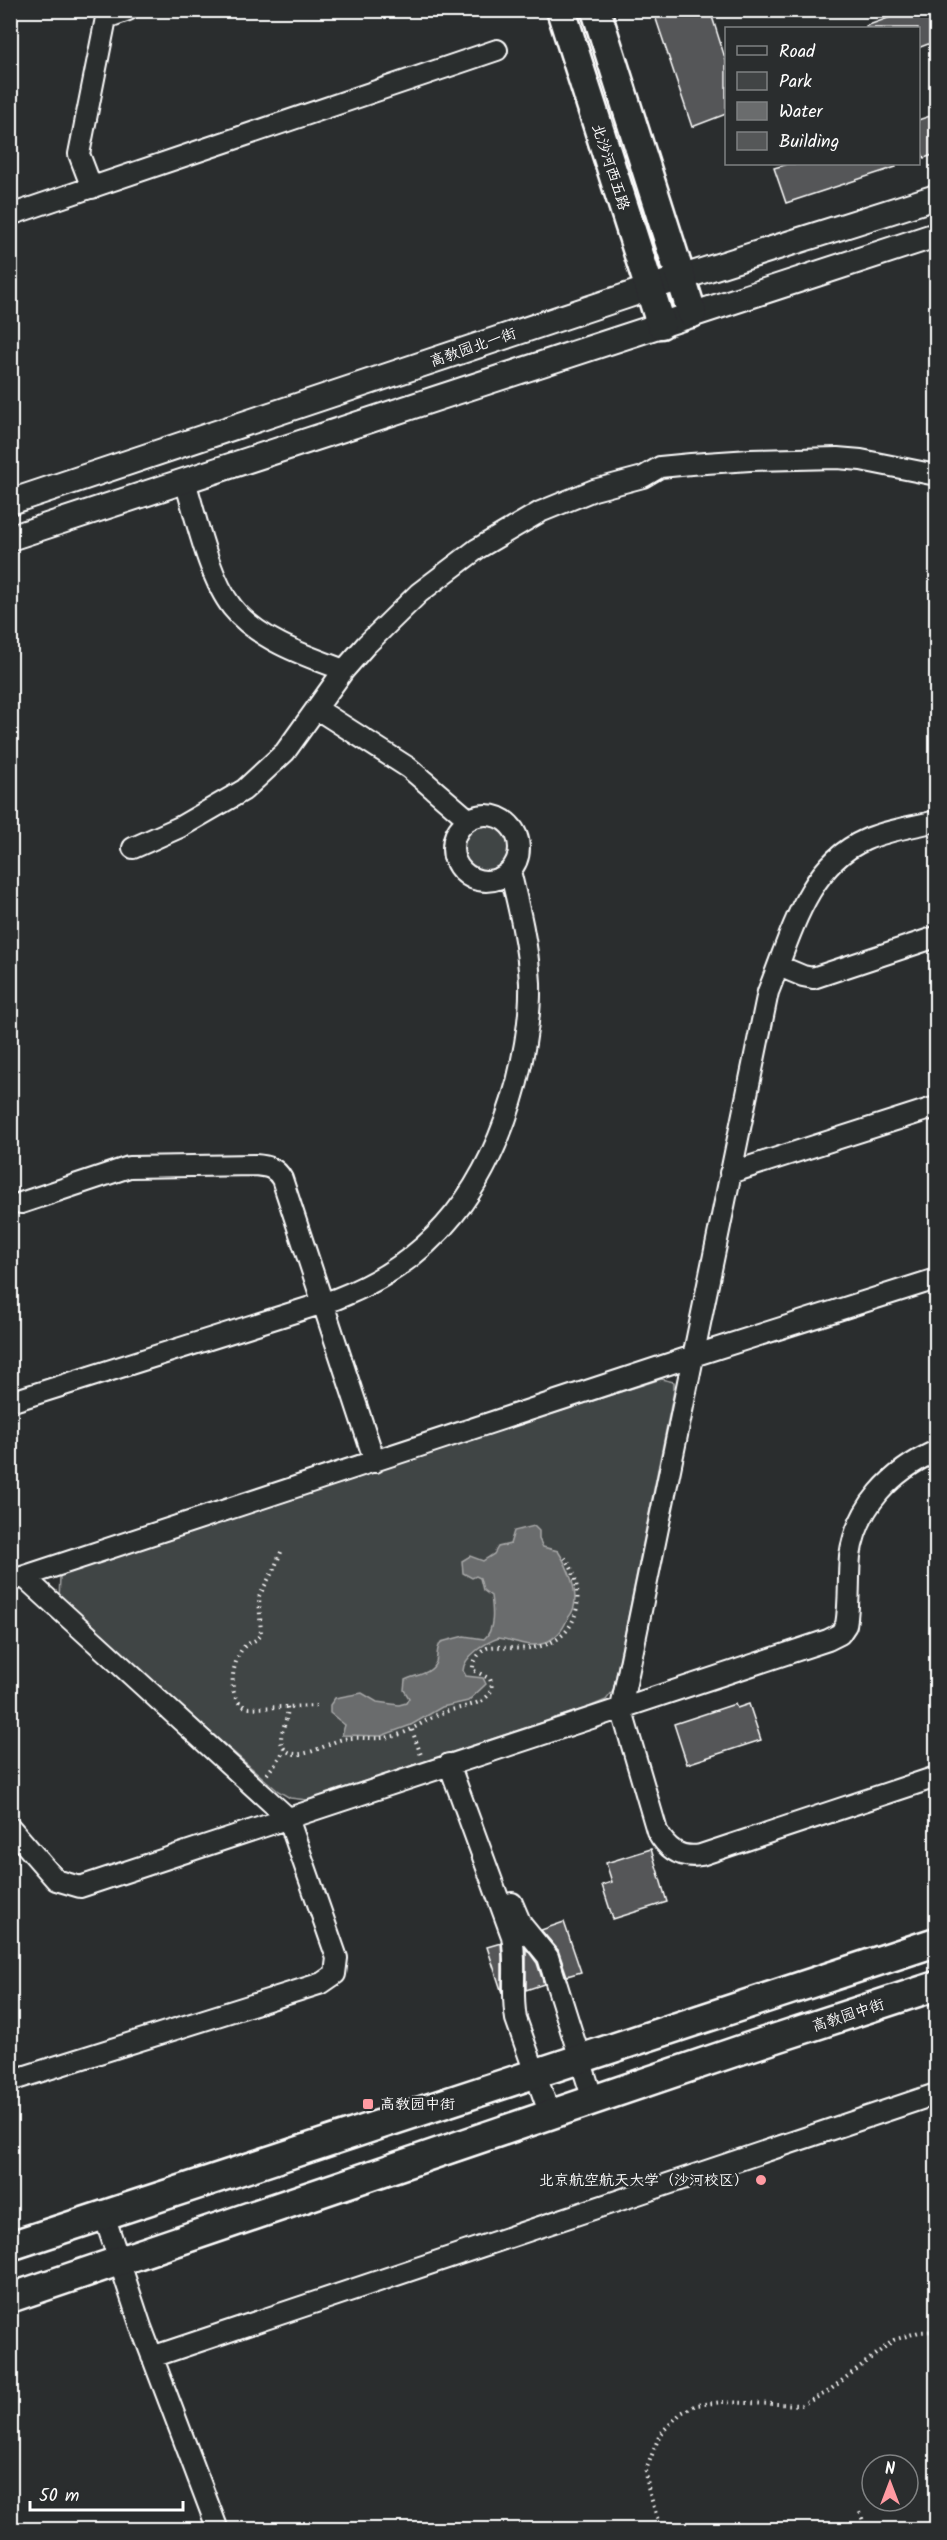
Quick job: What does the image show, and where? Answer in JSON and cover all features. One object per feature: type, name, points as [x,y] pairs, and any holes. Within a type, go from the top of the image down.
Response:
[{"type":"main road","name":"北沙河西五路","points":[[561,10],[661,324]]},
{"type":"main road","points":[[596,10],[692,313]]},
{"type":"main road","points":[[10,2246],[936,1942]]},
{"type":"main road","name":"高教园中街","points":[[10,2298],[936,1986]]},
{"type":"street","points":[[92,188],[79,154],[105,14],[128,10]]},
{"type":"street","points":[[10,215],[497,50]]},
{"type":"street","name":"高教园北一街","points":[[10,502],[680,278],[936,196]]},
{"type":"street","points":[[10,538],[936,235]]},
{"type":"street","points":[[133,848],[180,827],[244,790],[285,752],[366,645],[419,593],[498,534],[555,506],[610,485],[643,477],[660,467],[750,460],[837,458],[861,460],[936,475]]},
{"type":"street","points":[[185,481],[217,580],[232,607],[266,635],[345,670]]},
{"type":"street","points":[[317,709],[409,768],[468,819]]},
{"type":"street","points":[[484,814],[495,815],[505,820],[513,828],[518,839],[519,850],[510,871],[501,878],[479,881],[460,870],[452,851],[452,841],[456,831],[468,819],[484,814]]},
{"type":"street","points":[[936,821],[866,839],[848,848],[833,861],[809,892],[762,1013],[621,1708],[657,1831],[666,1845],[685,1856],[701,1855],[936,1777]]},
{"type":"street","points":[[10,1402],[323,1304],[377,1282],[424,1246],[468,1195],[496,1148],[512,1105],[521,1066],[530,1002],[528,962],[510,871]]},
{"type":"street","points":[[779,966],[813,978],[936,938]]},
{"type":"street","points":[[730,1173],[936,1107]]},
{"type":"street","points":[[21,1203],[129,1167],[269,1167],[277,1171],[282,1179],[375,1462]]},
{"type":"street","points":[[17,1579],[936,1278]]},
{"type":"street","points":[[10,1827],[56,1880],[80,1887],[828,1640],[840,1634],[846,1625],[853,1541],[871,1501],[897,1473],[911,1463],[936,1451]]},
{"type":"street","points":[[10,2081],[311,1986],[332,1978],[336,1970],[336,1952],[288,1818],[17,1579]]},
{"type":"street","points":[[455,1762],[516,1916],[548,1957],[593,2100]]},
{"type":"street","points":[[455,1762],[512,1936],[515,1954],[515,2012],[534,2074],[550,2115]]},
{"type":"street","points":[[152,2357],[936,2094]]},
{"type":"street","points":[[104,2215],[152,2357],[218,2529]]},
{"type":"path","points":[[281,1552],[258,1596],[261,1635],[257,1641],[246,1645],[239,1653],[232,1684],[234,1697],[246,1708],[316,1706]]},
{"type":"path","points":[[284,1748],[293,1753],[311,1751],[344,1739],[387,1738],[412,1730],[444,1712],[470,1707],[489,1692],[492,1685],[490,1679],[476,1673],[472,1668],[484,1650],[497,1646],[509,1648],[544,1646],[564,1635],[573,1622],[578,1599],[572,1569],[565,1558]]},
{"type":"path","points":[[256,1789],[281,1756],[284,1748],[281,1735],[288,1718],[287,1707]]},
{"type":"path","points":[[412,1730],[430,1771]]},
{"type":"path","points":[[662,2529],[648,2488],[646,2470],[660,2434],[681,2413],[696,2405],[722,2402],[801,2405],[826,2393],[894,2340],[919,2332],[936,2331]]},
{"type":"path","points":[[860,2513],[866,2529]]},
{"type":"green space","points":[[485,825],[501,832],[508,848],[501,864],[485,871],[469,864],[462,848],[469,832]]},
{"type":"green space","points":[[661,1379],[674,1382],[674,1391],[613,1691],[606,1700],[589,1707],[307,1800],[290,1798],[278,1791],[59,1600],[60,1576],[68,1569]]},
{"type":"water","points":[[534,1526],[539,1531],[539,1539],[543,1547],[558,1551],[569,1572],[574,1589],[572,1612],[559,1633],[539,1645],[528,1645],[499,1638],[476,1651],[467,1660],[463,1671],[466,1676],[483,1678],[486,1684],[468,1701],[442,1707],[411,1725],[381,1736],[342,1735],[345,1725],[330,1713],[330,1705],[335,1698],[362,1693],[377,1702],[399,1705],[406,1703],[409,1698],[404,1690],[405,1680],[427,1672],[434,1666],[441,1642],[464,1636],[484,1639],[488,1635],[493,1613],[491,1596],[483,1590],[480,1578],[476,1576],[472,1578],[463,1573],[462,1561],[470,1556],[483,1561],[494,1554],[498,1547],[510,1544],[514,1531]]},
{"type":"building","points":[[653,10],[710,10],[725,58],[725,114],[692,127]]},
{"type":"building","points":[[910,10],[936,10],[936,41],[920,47],[920,27],[866,26]]},
{"type":"building","points":[[936,114],[936,154],[924,158],[920,149],[920,119]]},
{"type":"building","points":[[784,165],[895,165],[896,167],[786,203],[774,168]]},
{"type":"building","points":[[735,1704],[737,1708],[749,1704],[761,1740],[687,1764],[674,1724]]},
{"type":"building","points":[[651,1849],[667,1902],[613,1919],[602,1885],[612,1882],[606,1863]]},
{"type":"building","points":[[564,1922],[581,1972],[567,1976],[558,1950],[541,1930]]},
{"type":"building","points":[[501,1943],[502,1957],[502,1993],[487,1947]]},
{"type":"building","points":[[526,1948],[537,1963],[544,1984],[526,1990]]},
{"type":"place","name":"高教园中街","points":[[368,2104]]},
{"type":"place","name":"北京航空航天大学（沙河校区）","points":[[761,2180]]}]
